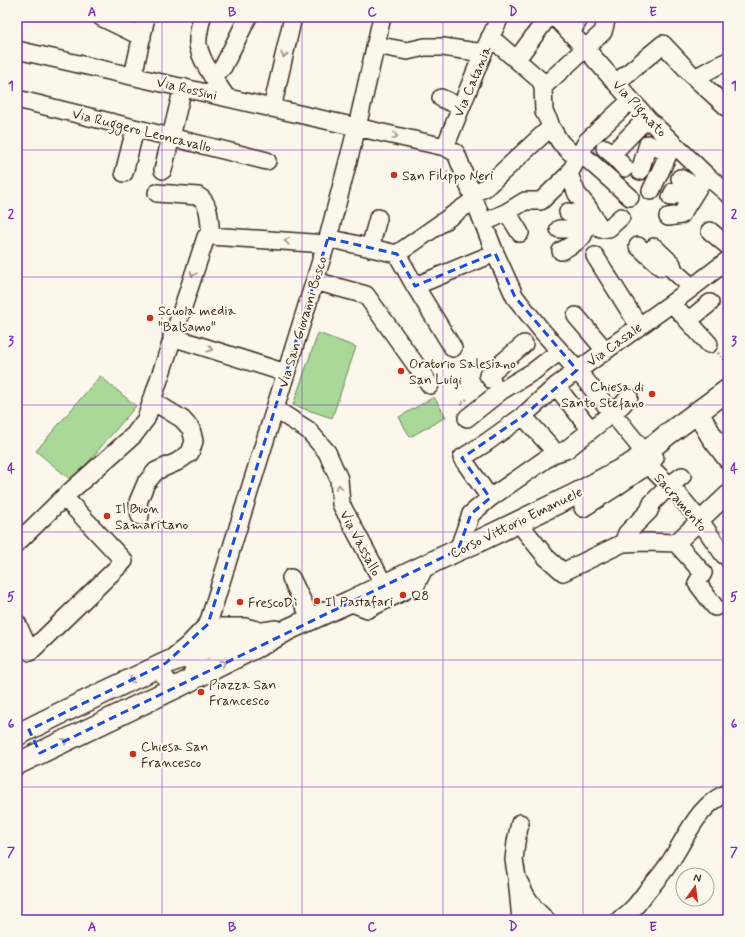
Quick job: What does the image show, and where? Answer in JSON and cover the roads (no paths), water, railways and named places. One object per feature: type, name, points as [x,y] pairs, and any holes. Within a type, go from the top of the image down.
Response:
[{"type":"main road","name":"Corso Vittorio Emanuele","points":[[289,629],[480,541],[576,494],[633,463],[647,459],[668,434],[728,390]]},
{"type":"main road","points":[[698,413],[712,437],[728,458]]},
{"type":"main road","points":[[23,732],[166,663],[202,649],[238,637],[289,629]]},
{"type":"main road","points":[[17,764],[185,683],[289,629]]},
{"type":"street","points":[[102,17],[142,37]]},
{"type":"street","points":[[133,76],[146,17]]},
{"type":"street","points":[[202,17],[198,44],[203,61],[226,97]]},
{"type":"street","points":[[212,76],[223,67],[248,17]]},
{"type":"street","points":[[272,108],[293,17]]},
{"type":"street","name":"Via San Giovanni Bosco","points":[[185,683],[197,664],[202,649],[208,624],[327,241],[357,127],[382,17]]},
{"type":"street","name":"Via Catania","points":[[444,147],[483,53],[500,17]]},
{"type":"street","points":[[517,59],[548,17]]},
{"type":"street","name":"Via Pignato","points":[[555,17],[585,48],[647,118],[671,148],[698,188],[728,194]]},
{"type":"street","points":[[571,33],[580,17]]},
{"type":"street","points":[[543,87],[603,32],[607,17]]},
{"type":"street","points":[[490,37],[541,81],[543,87],[544,112],[560,142],[575,153],[585,157],[630,197]]},
{"type":"street","points":[[616,83],[663,44],[695,78],[727,106]]},
{"type":"street","points":[[376,45],[407,51],[426,47],[443,47],[483,53]]},
{"type":"street","name":"Via Rossini","points":[[17,50],[444,147]]},
{"type":"street","points":[[695,78],[728,62]]},
{"type":"street","points":[[163,170],[183,87]]},
{"type":"street","points":[[441,98],[461,106]]},
{"type":"street","name":"Via Ruggero Leoncavallo","points":[[17,99],[267,161]]},
{"type":"street","points":[[483,223],[507,212],[525,201],[541,202],[569,174],[575,153],[631,100]]},
{"type":"street","points":[[647,118],[608,151],[632,170],[648,144],[671,148],[651,191]]},
{"type":"street","points":[[397,254],[485,188],[551,127]]},
{"type":"street","points":[[124,173],[135,129]]},
{"type":"street","name":"Sacramento","points":[[444,147],[456,153],[495,253],[515,297],[542,331],[612,412],[647,459],[676,480],[700,520],[727,555]]},
{"type":"street","points":[[569,174],[590,221]]},
{"type":"street","points":[[680,178],[698,188]]},
{"type":"street","points":[[671,197],[674,191],[698,188]]},
{"type":"street","points":[[668,217],[681,215],[698,188]]},
{"type":"street","points":[[17,543],[64,497],[134,435],[146,418],[172,337],[208,236],[207,206],[203,199],[198,196],[158,193]]},
{"type":"street","points":[[507,212],[520,233]]},
{"type":"street","points":[[568,212],[609,228],[621,217]]},
{"type":"street","points":[[370,248],[378,218]]},
{"type":"street","points":[[559,229],[577,229],[590,221]]},
{"type":"street","points":[[561,251],[582,238],[590,221]]},
{"type":"street","points":[[710,231],[728,246]]},
{"type":"street","points":[[208,236],[327,241],[397,254],[453,348]]},
{"type":"street","points":[[646,246],[665,270],[674,271],[692,287]]},
{"type":"street","points":[[415,286],[495,253]]},
{"type":"street","points":[[595,256],[640,326]]},
{"type":"street","name":"Via Casale","points":[[490,498],[462,458],[523,416],[556,386],[577,370],[672,303],[728,260]]},
{"type":"street","points":[[315,281],[366,295],[430,385]]},
{"type":"street","points":[[672,303],[709,344]]},
{"type":"street","points":[[688,321],[710,303]]},
{"type":"street","points":[[576,316],[605,350]]},
{"type":"street","points":[[172,337],[286,372]]},
{"type":"street","points":[[492,380],[488,375],[524,344]]},
{"type":"street","points":[[467,418],[500,391],[534,371],[560,351]]},
{"type":"street","points":[[556,386],[591,430]]},
{"type":"street","points":[[458,550],[471,514],[490,498],[553,454],[566,450],[622,405],[629,396]]},
{"type":"street","points":[[140,516],[138,502],[146,483],[156,471],[177,462],[190,453],[194,441],[191,429],[182,419],[151,400]]},
{"type":"street","name":"Via Vassallo","points":[[275,409],[308,430],[327,452],[339,479],[341,504],[384,585]]},
{"type":"street","points":[[523,416],[551,447]]},
{"type":"street","points":[[583,508],[616,487],[647,459]]},
{"type":"street","points":[[623,543],[626,533],[649,511],[652,503],[676,480]]},
{"type":"street","points":[[518,522],[546,558],[563,572],[623,543],[676,543],[728,494]]},
{"type":"street","points":[[17,623],[30,652],[124,561],[64,497]]},
{"type":"street","points":[[676,543],[703,573]]},
{"type":"street","points":[[715,607],[697,583],[703,573],[727,555]]},
{"type":"street","points":[[349,602],[368,609],[416,585],[425,566]]},
{"type":"street","points":[[291,578],[311,619]]},
{"type":"street","points":[[185,683],[174,685],[168,682],[164,676],[163,669],[166,663],[188,645],[208,624],[216,627],[245,628],[269,632]]},
{"type":"street","points":[[23,732],[40,753]]},
{"type":"street","points":[[619,920],[633,908],[661,875],[708,804],[720,795],[728,792]]},
{"type":"street","points":[[520,823],[514,860],[521,920]]},
{"type":"street","points":[[517,878],[534,908],[546,920]]},
{"type":"place","name":"San Filippo Neri","points":[[394,175]]},
{"type":"place","name":"Scuola media \"Balsamo\"","points":[[150,318]]},
{"type":"place","name":"Oratorio Salesiano San Luigi","points":[[401,371]]},
{"type":"place","name":"Chiesa di Santo Stefano","points":[[652,394]]},
{"type":"place","name":"Il Buon Samaritano","points":[[107,516]]},
{"type":"place","name":"Q8","points":[[403,595]]},
{"type":"place","name":"Il Pastafari","points":[[317,601]]},
{"type":"place","name":"FrescoDì","points":[[240,602]]},
{"type":"place","name":"Piazza San Francesco","points":[[201,692]]},
{"type":"place","name":"Chiesa San Francesco","points":[[133,754]]}]
